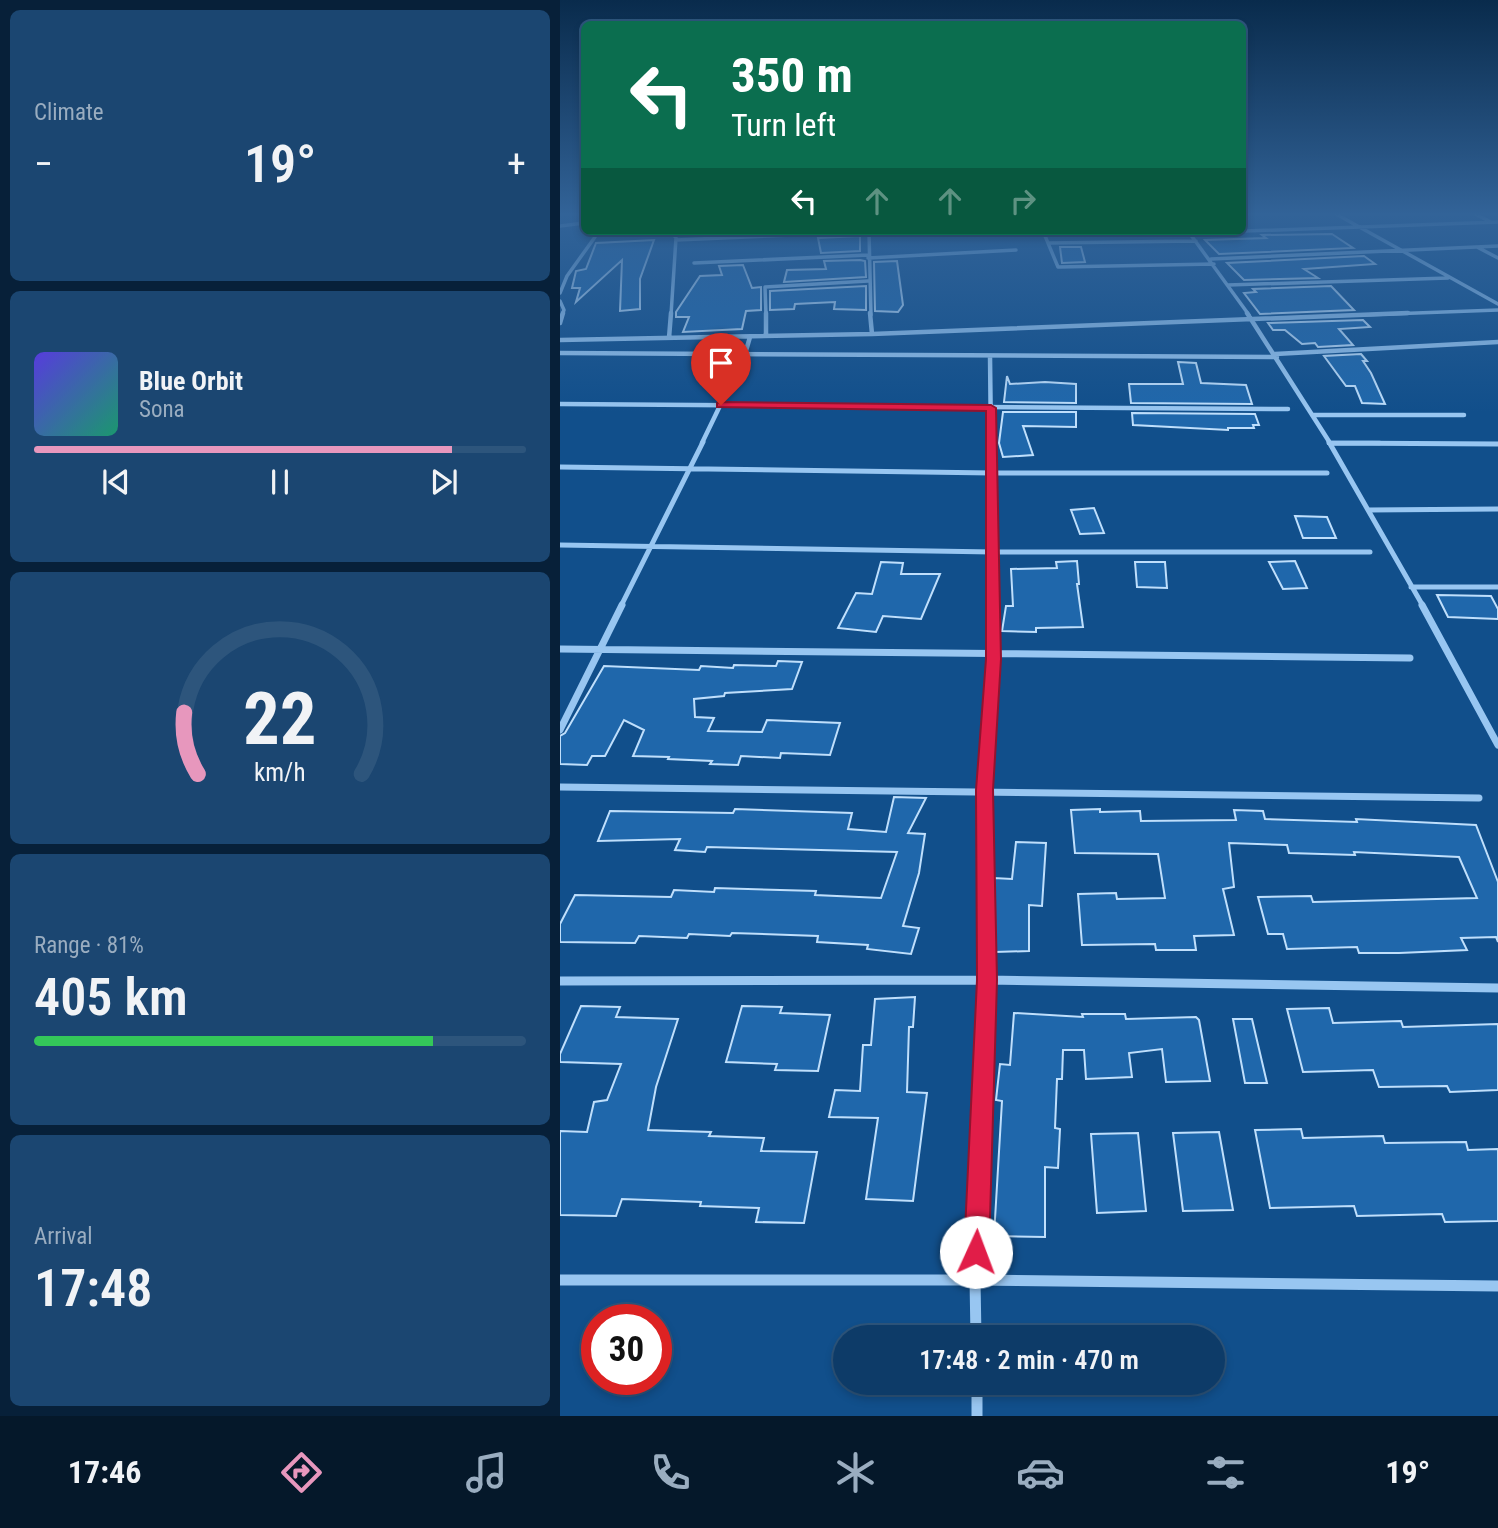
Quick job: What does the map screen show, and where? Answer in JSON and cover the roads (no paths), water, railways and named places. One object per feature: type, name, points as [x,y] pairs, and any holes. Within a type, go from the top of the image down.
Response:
[{"type":"street","points":[[668,338],[673,280]]},
{"type":"street","points":[[1225,280],[1254,320],[1329,443],[1498,745]]},
{"type":"street","points":[[1228,285],[1383,280]]},
{"type":"street","points":[[1452,280],[1498,304]]},
{"type":"street","points":[[766,336],[765,287],[868,281],[872,334]]},
{"type":"street","points":[[560,323],[564,310],[561,304]]},
{"type":"street","points":[[560,340],[872,334],[1498,310]]},
{"type":"street","points":[[560,730],[721,405],[750,337]]},
{"type":"street","points":[[560,354],[1276,356],[1498,342]]},
{"type":"street","points":[[976,1325],[975,1280],[987,980],[985,790],[994,654],[990,356]]},
{"type":"street","points":[[560,404],[1288,409]]},
{"type":"street","points":[[1312,415],[1464,415]]},
{"type":"street","points":[[1329,443],[1498,444]]},
{"type":"street","points":[[560,467],[992,473],[1327,473]]},
{"type":"street","points":[[1368,510],[1498,509]]},
{"type":"street","points":[[560,545],[993,552],[1370,552]]},
{"type":"street","points":[[1411,587],[1498,587]]},
{"type":"street","points":[[560,649],[1410,658]]},
{"type":"street","points":[[560,787],[1479,798]]},
{"type":"street","points":[[560,981],[987,980],[1498,988]]},
{"type":"street","points":[[560,1280],[975,1280],[1498,1286]]},
{"type":"street","points":[[977,1395],[977,1416]]}]
